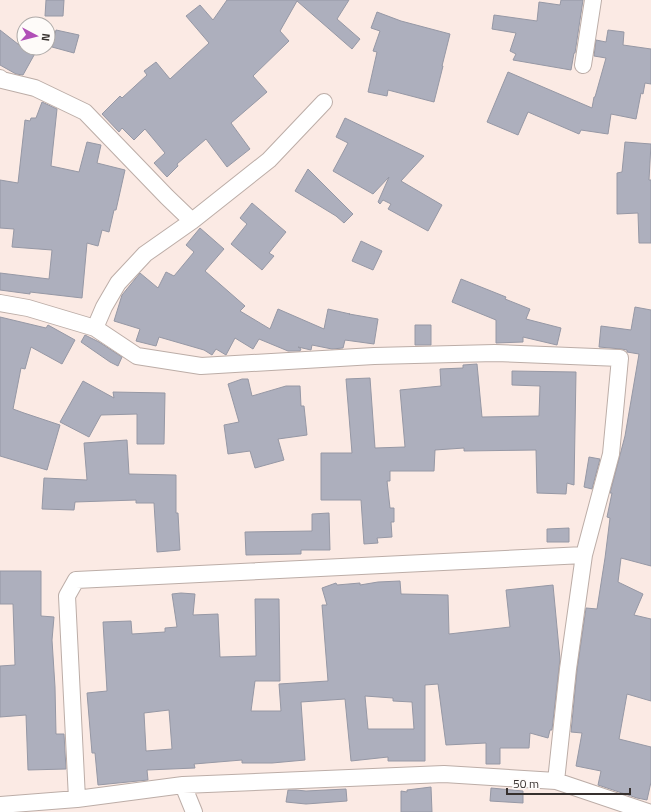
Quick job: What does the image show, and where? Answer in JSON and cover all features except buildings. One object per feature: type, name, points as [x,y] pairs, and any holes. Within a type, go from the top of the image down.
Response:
[{"type":"street","points":[[583,65],[593,0]]},
{"type":"street","points":[[0,78],[2,80],[35,88],[86,112],[192,221]]},
{"type":"street","points":[[95,328],[104,306],[118,283],[145,254],[192,221],[269,160],[324,102]]},
{"type":"street","points":[[0,303],[28,308],[95,328],[137,356],[201,366],[374,356],[488,353],[620,358],[611,454],[584,555],[568,669],[556,780]]},
{"type":"street","points":[[77,799],[67,596],[76,580],[584,555]]},
{"type":"street","points":[[0,805],[77,799],[183,785],[444,774],[556,780],[648,812]]},
{"type":"street","points":[[183,785],[194,812]]}]
